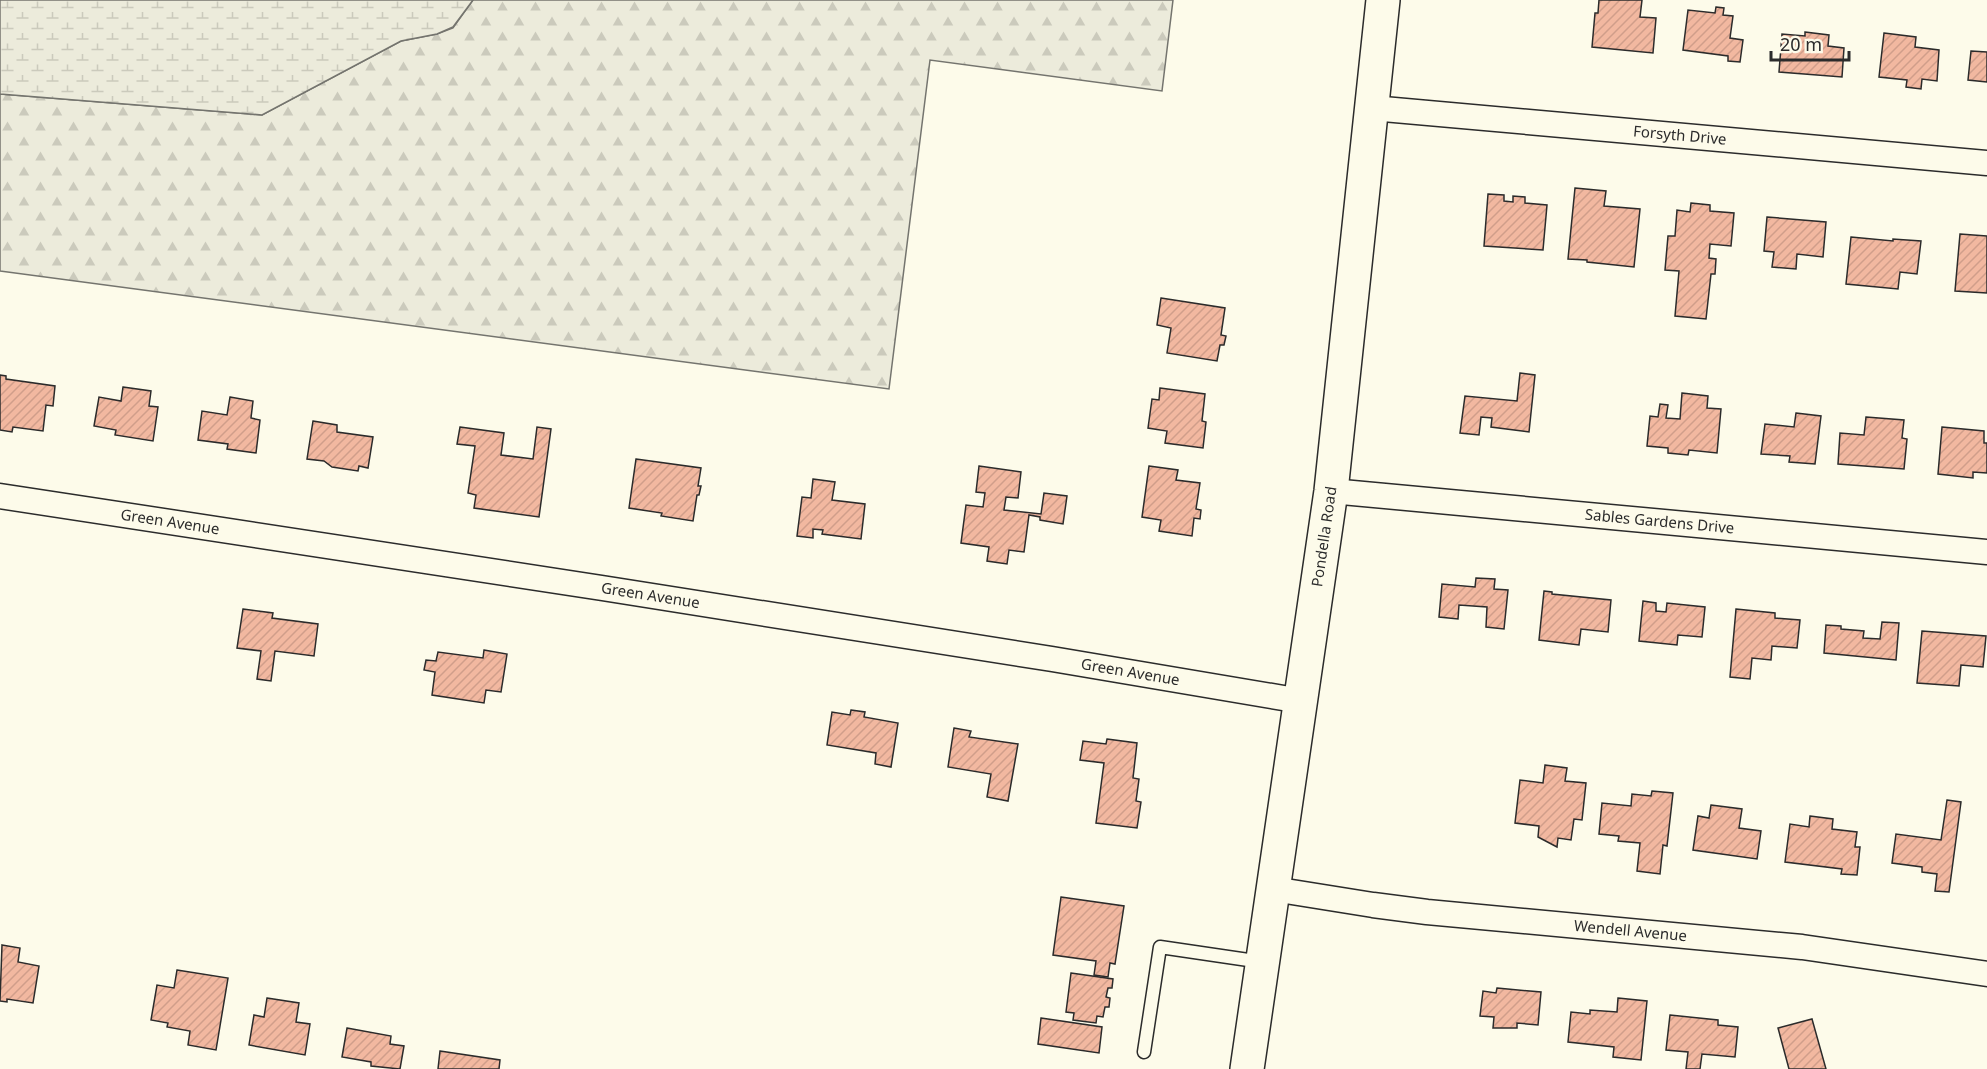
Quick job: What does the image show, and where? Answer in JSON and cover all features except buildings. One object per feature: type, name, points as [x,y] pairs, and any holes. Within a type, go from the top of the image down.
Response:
[{"type":"main road","name":"Pondella Road","points":[[1247,1069],[1331,491],[1383,0]]},
{"type":"street","name":"Forsyth Drive","points":[[1372,108],[1987,163]]},
{"type":"street","name":"Sables Gardens Drive","points":[[1331,491],[1987,552]]},
{"type":"street","name":"Green Avenue","points":[[0,496],[614,590],[1301,700]]},
{"type":"street","name":"Wendell Avenue","points":[[1274,889],[1416,910],[1802,947],[1987,974]]},
{"type":"lane","points":[[1144,1052],[1160,947],[1263,962]]},
{"type":"green space","points":[[0,0],[473,0],[453,27],[437,34],[401,41],[262,115],[0,94]]},
{"type":"green space","points":[[473,0],[1173,0],[1162,91],[930,60],[889,389],[0,271],[0,94],[262,115],[401,41],[437,34],[453,28]]}]
